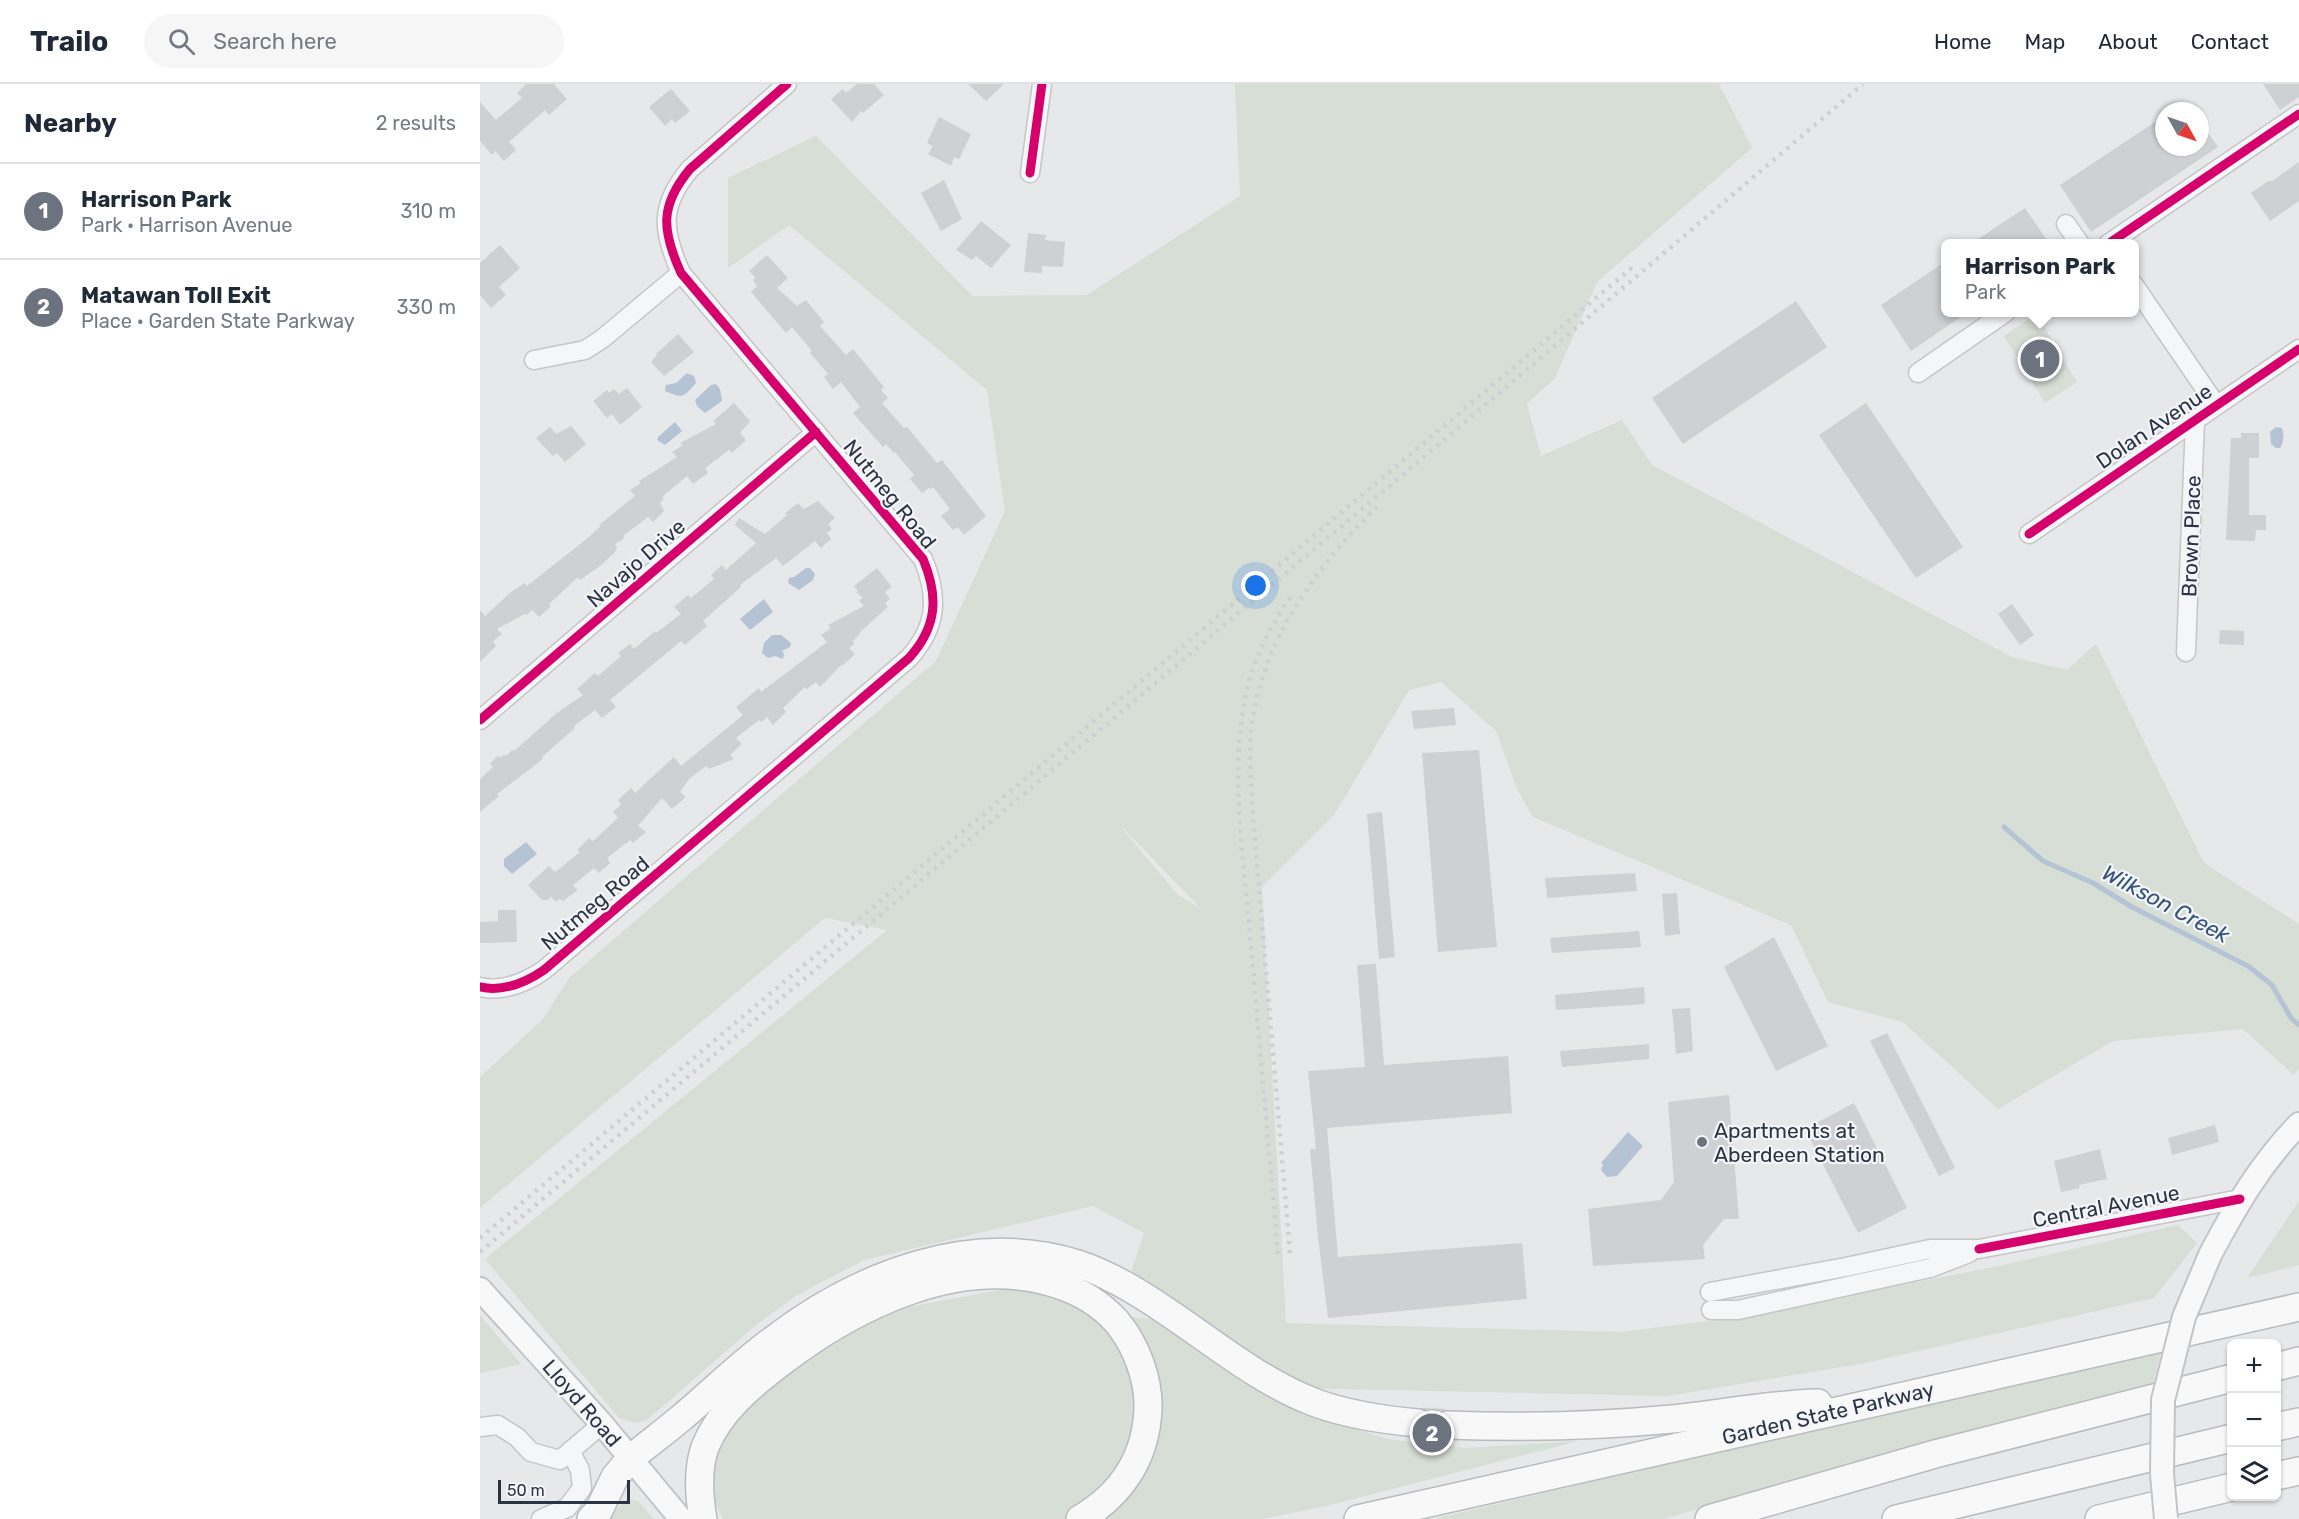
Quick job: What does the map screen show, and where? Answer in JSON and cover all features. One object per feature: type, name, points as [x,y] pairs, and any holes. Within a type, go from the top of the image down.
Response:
[{"type":"highway","points":[[591,1519],[599,1510],[615,1477],[630,1459],[759,1351],[820,1309],[865,1285],[909,1267],[973,1254],[1035,1255],[1058,1259],[1098,1272],[1136,1291],[1262,1375],[1295,1394],[1331,1408],[1352,1413],[1418,1423]]},
{"type":"highway","points":[[703,1519],[700,1484],[705,1449],[719,1420],[766,1374],[806,1344],[840,1323],[889,1299],[913,1290],[961,1278],[1006,1275],[1055,1283],[1080,1293],[1096,1303],[1124,1330],[1140,1363],[1148,1402],[1148,1422],[1135,1465],[1110,1499],[1080,1519]]},
{"type":"highway","name":"Garden State Parkway","points":[[1358,1519],[2299,1307]]},
{"type":"highway","points":[[2281,1366],[2299,1361]]},
{"type":"highway","points":[[1709,1519],[1935,1454],[2227,1379]]},
{"type":"highway","points":[[1447,1425],[1519,1428],[1600,1425],[1706,1415],[1780,1404],[1882,1401]]},
{"type":"highway","points":[[2281,1426],[2299,1422]]},
{"type":"highway","points":[[1896,1519],[2227,1439]]},
{"type":"highway","points":[[2281,1475],[2299,1471]]},
{"type":"highway","points":[[2099,1519],[2227,1488]]},
{"type":"main road","points":[[2166,1519],[2162,1474],[2163,1400],[2184,1317],[2210,1255],[2240,1199],[2268,1159],[2299,1124]]},
{"type":"main road","name":"Lloyd Road","points":[[481,1290],[602,1424],[681,1519]]},
{"type":"street","name":"Nutmeg Road","points":[[480,987],[514,986],[544,970],[909,658],[918,649],[927,632],[933,614],[932,586],[922,559],[681,273],[669,247],[666,231],[668,209],[671,197],[680,181],[690,169],[787,84]]},
{"type":"street","points":[[1030,173],[1042,84]]},
{"type":"street","points":[[2114,239],[2299,114]]},
{"type":"street","points":[[2066,224],[2077,239]]},
{"type":"street","points":[[534,360],[574,352],[593,345],[681,273]]},
{"type":"street","points":[[2139,292],[2216,405]]},
{"type":"street","points":[[1918,373],[1999,317]]},
{"type":"street","name":"Dolan Avenue","points":[[2029,534],[2299,348]]},
{"type":"street","name":"Brown Place","points":[[2186,651],[2195,420]]},
{"type":"street","name":"Navajo Drive","points":[[480,720],[816,432]]},
{"type":"street","name":"Central Avenue","points":[[1712,1310],[1738,1310],[1930,1268],[1979,1249],[2240,1199]]},
{"type":"street","name":"Central Avenue","points":[[1710,1292],[1930,1249],[1979,1249]]},
{"type":"street","points":[[1836,1269],[1844,1287]]},
{"type":"street","points":[[480,1427],[498,1425],[517,1437],[531,1452],[560,1460],[602,1424]]},
{"type":"street","points":[[541,1519],[567,1508],[582,1488],[580,1470],[570,1451]]},
{"type":"shaded area","points":[[1235,84],[1719,84],[1752,148],[1597,282],[1555,378],[1527,404],[1541,456],[1622,420],[1652,465],[2012,657],[2067,670],[2096,644],[2204,863],[2299,924],[2299,1069],[2294,1075],[2243,1029],[2113,1041],[1998,1109],[1903,1022],[1828,1002],[1791,925],[1533,817],[1517,789],[1496,731],[1441,682],[1409,690],[1334,815],[1262,887],[1286,1323],[1620,1332],[1741,1317],[2004,1265],[2178,1225],[2197,1243],[2154,1298],[1865,1363],[1668,1396],[1292,1388],[1127,1285],[1144,1233],[1093,1206],[864,1260],[797,1295],[755,1326],[647,1420],[635,1423],[619,1418],[485,1259],[887,930],[825,918],[480,1208],[480,1077],[543,1019],[569,978],[936,661],[1005,511],[987,390],[789,225],[728,268],[728,178],[816,136],[972,296],[1087,295],[1240,196]],"holes":[[[1123,828],[1200,908],[1177,894]]]},
{"type":"shaded area","points":[[2032,317],[2038,317],[2077,382],[2045,403],[2004,336]]},
{"type":"shaded area","points":[[2299,1201],[2299,1265],[2247,1278]]},
{"type":"shaded area","points":[[1016,1287],[1093,1312],[1164,1321],[1331,1421],[1387,1439],[1466,1448],[1578,1441],[1326,1506],[1263,1519],[723,1519],[711,1495],[714,1446],[763,1386],[886,1311]]},
{"type":"shaded area","points":[[480,1315],[521,1364],[480,1373]]},
{"type":"shaded area","points":[[2162,1348],[2153,1383],[1663,1519],[1433,1519]]},
{"type":"shaded area","points":[[627,1499],[638,1501],[654,1519],[606,1519]]},
{"type":"water","points":[[687,373],[694,376],[696,383],[688,392],[679,396],[665,391],[666,385],[676,383]]},
{"type":"water","points":[[716,384],[720,389],[722,401],[705,413],[697,406],[695,400],[711,385]]},
{"type":"water","points":[[675,422],[682,431],[665,445],[657,440],[658,437]]},
{"type":"water","points":[[2276,427],[2282,428],[2283,431],[2280,448],[2271,444],[2270,432]]},
{"type":"water","points":[[810,568],[815,574],[813,580],[799,590],[788,583],[789,578]]},
{"type":"water","points":[[764,599],[773,612],[750,630],[740,619]]},
{"type":"water","points":[[772,635],[781,635],[791,643],[790,647],[782,651],[783,659],[775,656],[768,658],[762,653],[764,643]]},
{"type":"water","points":[[526,842],[537,854],[512,874],[504,866],[504,859]]},
{"type":"water","points":[[1628,1132],[1643,1146],[1617,1176],[1607,1177],[1601,1170],[1603,1164],[1601,1163]]},
{"type":"building","points":[[526,84],[554,84],[567,99],[549,115],[545,110],[509,142],[516,150],[504,161],[495,151],[492,155],[480,141],[480,102],[496,120],[522,98],[517,93]]},
{"type":"building","points":[[857,84],[874,84],[884,95],[863,113],[861,111],[852,122],[831,99],[843,89],[846,93]]},
{"type":"building","points":[[968,84],[1004,84],[986,101]]},
{"type":"building","points":[[2263,84],[2299,84],[2299,97],[2280,110]]},
{"type":"building","points":[[671,89],[690,111],[675,123],[672,119],[665,126],[649,107]]},
{"type":"building","points":[[939,117],[971,134],[959,159],[954,157],[951,166],[928,154],[933,146],[927,143]]},
{"type":"building","points":[[2155,122],[2155,156],[2205,156],[2091,232],[2060,185]]},
{"type":"building","points":[[2209,134],[2218,147],[2209,153]]},
{"type":"building","points":[[2299,162],[2299,201],[2270,221],[2251,193]]},
{"type":"building","points":[[944,180],[962,219],[941,231],[921,193]]},
{"type":"building","points":[[2025,208],[2046,239],[1978,239]]},
{"type":"building","points":[[981,221],[1011,245],[991,268],[976,256],[972,260],[956,250]]},
{"type":"building","points":[[1028,233],[1046,235],[1045,240],[1065,242],[1063,267],[1042,266],[1042,273],[1024,272]]},
{"type":"building","points":[[500,245],[520,268],[499,287],[506,295],[491,308],[480,295],[480,263]]},
{"type":"building","points":[[767,255],[788,278],[777,288],[797,306],[806,300],[824,322],[820,326],[846,355],[853,349],[884,387],[881,390],[888,398],[882,403],[904,428],[907,427],[937,463],[942,460],[986,516],[964,535],[958,527],[953,530],[941,516],[950,509],[933,487],[922,493],[910,479],[914,475],[895,452],[886,444],[883,447],[853,413],[860,407],[841,382],[833,389],[824,377],[828,374],[792,327],[786,333],[751,292],[757,286],[753,280],[756,278],[749,271]]},
{"type":"building","points":[[1941,264],[1941,317],[1961,317],[1911,351],[1881,305]]},
{"type":"building","points":[[1796,301],[1827,347],[1683,444],[1652,398]]},
{"type":"building","points":[[678,334],[694,352],[664,376],[651,362],[656,354]]},
{"type":"building","points":[[627,388],[642,407],[620,425],[612,414],[607,418],[593,401],[607,390],[609,393],[614,389],[619,394]]},
{"type":"building","points":[[734,403],[750,421],[740,433],[746,440],[732,453],[729,450],[705,468],[708,473],[693,484],[687,476],[662,497],[664,499],[660,503],[664,511],[653,522],[648,517],[623,536],[625,538],[615,544],[617,547],[615,552],[580,580],[578,577],[549,604],[551,606],[539,617],[532,610],[527,615],[497,629],[502,634],[493,641],[496,646],[480,662],[480,610],[485,616],[510,593],[524,583],[527,586],[589,537],[600,527],[599,525],[635,496],[630,490],[641,483],[639,481],[677,457],[672,452],[683,445],[680,443],[716,424],[713,421]]},
{"type":"building","points":[[1866,403],[1963,547],[1916,578],[1819,435]]},
{"type":"building","points":[[571,426],[586,444],[565,462],[557,453],[553,456],[536,438],[550,427],[556,434]]},
{"type":"building","points":[[2241,433],[2259,433],[2259,458],[2249,458],[2249,515],[2266,515],[2266,530],[2256,530],[2255,541],[2226,540],[2231,438],[2241,438]]},
{"type":"building","points":[[818,501],[835,518],[828,524],[832,529],[827,533],[831,539],[821,548],[815,541],[783,566],[776,558],[740,585],[741,587],[703,621],[707,626],[685,645],[681,641],[610,700],[616,707],[602,718],[595,710],[574,726],[575,728],[542,757],[543,759],[497,794],[499,796],[480,812],[480,779],[493,767],[490,763],[498,756],[501,757],[504,754],[506,756],[512,750],[514,751],[557,713],[583,695],[577,689],[595,673],[598,676],[621,656],[618,653],[630,644],[634,649],[655,631],[656,633],[681,614],[674,607],[688,595],[691,598],[714,579],[711,575],[722,565],[726,570],[756,543],[735,525],[739,518],[765,534],[798,503],[804,509]]},
{"type":"building","points":[[877,568],[892,587],[885,592],[890,599],[885,603],[888,607],[853,641],[854,644],[849,648],[855,654],[820,687],[816,682],[807,689],[805,687],[783,708],[786,712],[773,725],[767,717],[762,722],[759,720],[736,738],[742,744],[730,755],[734,759],[709,769],[706,766],[689,779],[680,792],[686,797],[672,809],[662,798],[638,826],[646,832],[633,843],[630,840],[607,858],[610,863],[599,873],[594,868],[573,885],[578,890],[563,901],[560,899],[556,902],[551,897],[548,900],[542,900],[528,885],[549,866],[555,872],[580,852],[577,850],[589,838],[593,841],[618,818],[613,812],[621,805],[618,800],[631,788],[635,793],[674,757],[681,766],[743,715],[736,707],[759,688],[761,692],[827,642],[821,635],[831,628],[828,625],[864,606],[859,600],[863,598],[856,592],[858,591],[854,586]]},
{"type":"building","points":[[2012,604],[2034,635],[2020,645],[1998,614]]},
{"type":"building","points":[[2220,630],[2244,631],[2244,645],[2219,644]]},
{"type":"building","points":[[1454,708],[1456,725],[1414,729],[1411,711]]},
{"type":"building","points":[[1479,750],[1497,947],[1438,952],[1422,753]]},
{"type":"building","points":[[1382,812],[1395,957],[1379,959],[1367,814]]},
{"type":"building","points":[[1635,873],[1637,891],[1547,898],[1545,878]]},
{"type":"building","points":[[1677,893],[1680,934],[1665,936],[1662,894]]},
{"type":"building","points":[[498,910],[516,910],[517,942],[480,943],[480,922],[498,921]]},
{"type":"building","points":[[1639,931],[1641,947],[1552,953],[1550,938]]},
{"type":"building","points":[[1774,937],[1828,1046],[1776,1071],[1724,967]]},
{"type":"building","points":[[1376,964],[1384,1065],[1508,1056],[1512,1113],[1327,1128],[1338,1257],[1522,1243],[1527,1299],[1328,1318],[1310,1149],[1316,1149],[1308,1071],[1365,1067],[1357,965]]},
{"type":"building","points":[[1644,987],[1645,1004],[1556,1010],[1555,995]]},
{"type":"building","points":[[1690,1008],[1693,1051],[1676,1054],[1672,1009]]},
{"type":"building","points":[[1887,1033],[1955,1168],[1939,1176],[1870,1041]]},
{"type":"building","points":[[1649,1044],[1649,1059],[1562,1067],[1560,1051]]},
{"type":"building","name":"Apartments at Aberdeen Station","points":[[1729,1095],[1739,1219],[1724,1219],[1703,1245],[1705,1259],[1593,1266],[1588,1209],[1661,1200],[1674,1182],[1668,1102]]},
{"type":"building","points":[[1854,1103],[1907,1208],[1858,1233],[1805,1129]]},
{"type":"building","points":[[2215,1125],[2219,1142],[2172,1155],[2168,1138]]},
{"type":"building","points":[[2100,1149],[2107,1179],[2079,1185],[2080,1188],[2061,1192],[2054,1161]]},
{"type":"building","points":[[1421,1408],[1447,1409],[1439,1411],[1433,1419],[1428,1411]]},
{"type":"building","points":[[1432,1429],[1438,1438],[1446,1443],[1417,1442],[1417,1439],[1425,1437]]},
{"type":"waterway","name":"Wilkson Creek","points":[[2004,827],[2043,861],[2093,883],[2132,907],[2248,966],[2272,985],[2291,1018],[2299,1025]]},
{"type":"railway","points":[[480,1252],[1863,84]]},
{"type":"railway","points":[[480,1238],[1634,266]]},
{"type":"railway","points":[[1290,1253],[1252,805],[1251,731],[1266,667],[1294,608],[1333,555],[1377,507]]},
{"type":"railway","points":[[1278,1254],[1241,844],[1238,782],[1241,722],[1246,693],[1270,630],[1292,595]]},
{"type":"cycle path","points":[[480,987],[497,988],[514,985],[544,970],[909,658],[925,635],[930,623],[932,586],[923,559],[681,273],[670,244],[667,219],[673,195],[680,182],[690,169],[787,84]]},
{"type":"cycle path","points":[[1030,173],[1042,84]]},
{"type":"cycle path","points":[[2115,239],[2299,114]]},
{"type":"cycle path","points":[[2029,534],[2299,349]]},
{"type":"cycle path","points":[[480,720],[816,432]]},
{"type":"cycle path","points":[[1979,1249],[2240,1199]]},
{"type":"place","name":"Harrison Park","points":[[2040,359]]},
{"type":"place","name":"Apartments at Aberdeen Station","points":[[1702,1142]]},
{"type":"place","name":"Matawan Toll Exit","points":[[1432,1433]]}]
